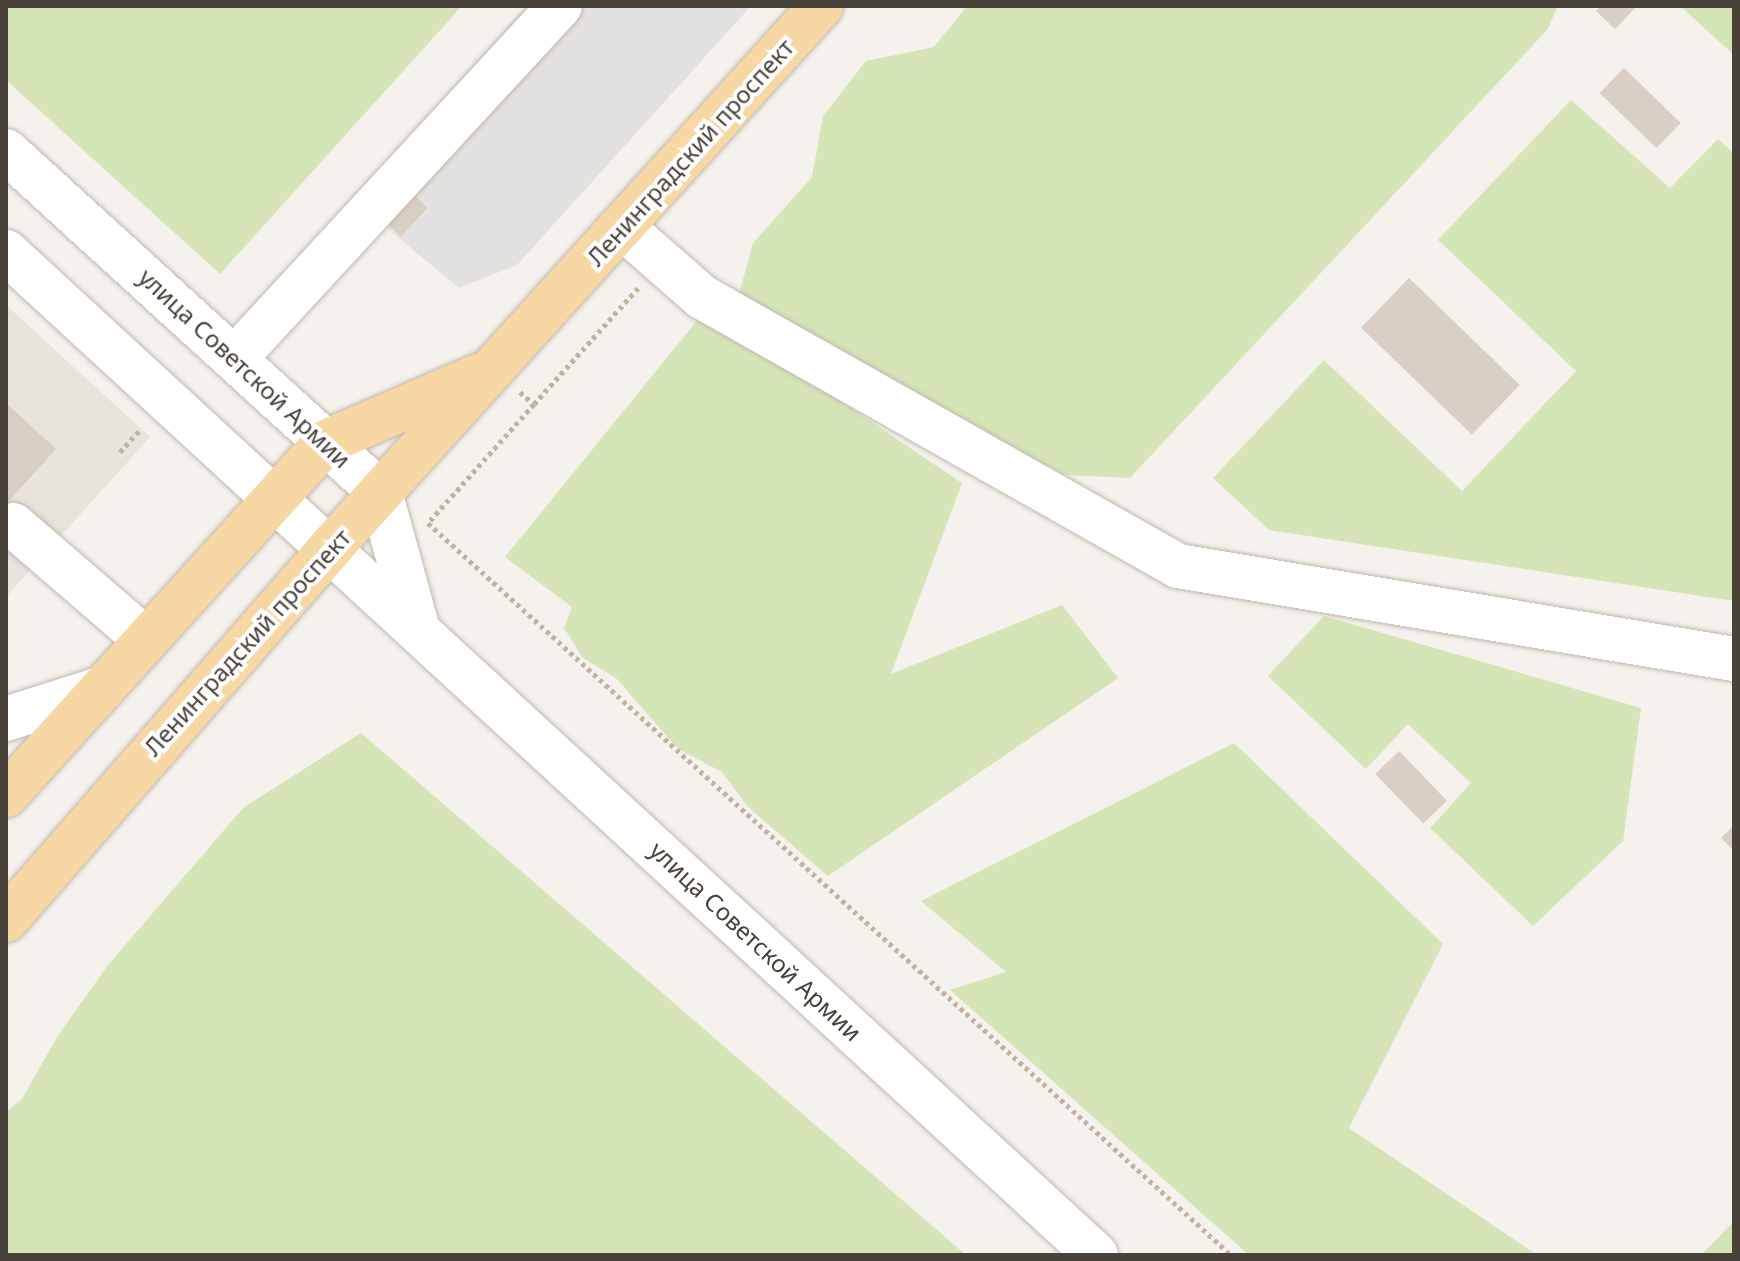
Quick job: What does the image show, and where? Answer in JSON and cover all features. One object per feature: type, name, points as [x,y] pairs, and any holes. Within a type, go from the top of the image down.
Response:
[{"type":"main road","name":"Ленинградский проспект","points":[[6,920],[380,492],[821,6]]},
{"type":"main road","name":"Ленинградский проспект","points":[[6,795],[326,442],[494,369]]},
{"type":"street","points":[[235,358],[560,6]]},
{"type":"street","name":"улица Советской Армии","points":[[6,151],[380,492]]},
{"type":"street","points":[[622,227],[702,297],[1178,566],[1734,659]]},
{"type":"street","name":"улица Советской Армии","points":[[6,252],[417,626],[1096,1255]]},
{"type":"street","points":[[380,492],[417,626]]},
{"type":"street","points":[[13,525],[146,640]]},
{"type":"street","points":[[6,719],[103,688]]},
{"type":"path","points":[[662,261],[428,523],[1231,1255]]},
{"type":"path","points":[[494,369],[534,404]]},
{"type":"shaded area","points":[[527,6],[751,6],[517,265],[459,288],[352,199]]},
{"type":"shaded area","points":[[6,305],[150,437],[6,597]]},
{"type":"green space","points":[[6,6],[462,6],[220,274],[6,80]]},
{"type":"green space","points":[[967,6],[1558,6],[1547,30],[1130,478],[1067,475],[982,434],[739,294],[753,243],[812,177],[823,116],[866,61],[934,47]]},
{"type":"green space","points":[[1680,6],[1734,6],[1734,55]]},
{"type":"green space","points":[[1571,100],[1670,188],[1718,139],[1734,154],[1734,601],[1269,530],[1213,478],[1324,360],[1462,491],[1576,371],[1438,240]]},
{"type":"green space","points":[[699,318],[818,386],[962,483],[891,674],[1062,605],[1118,678],[828,876],[748,807],[722,772],[678,749],[616,678],[583,658],[564,628],[572,607],[505,557]]},
{"type":"green space","points":[[1324,616],[1641,708],[1623,841],[1533,926],[1430,828],[1471,783],[1408,724],[1366,769],[1268,676]]},
{"type":"green space","points":[[361,733],[966,1255],[6,1255],[6,1112],[22,1099],[57,1037],[108,965],[244,807]]},
{"type":"green space","points":[[1234,743],[1443,944],[1349,1128],[1537,1255],[1249,1255],[950,990],[1006,972],[921,901]]},
{"type":"green space","points":[[1734,1221],[1734,1255],[1701,1255]]},
{"type":"building","points":[[1601,6],[1637,6],[1615,29],[1596,11]]},
{"type":"building","points":[[1624,68],[1681,123],[1657,148],[1600,93]]},
{"type":"building","points":[[402,184],[428,208],[401,236],[375,213]]},
{"type":"building","points":[[1409,278],[1520,385],[1472,435],[1361,328]]},
{"type":"building","points":[[6,403],[56,449],[6,504]]},
{"type":"building","points":[[1399,751],[1447,801],[1423,824],[1375,774]]},
{"type":"building","points":[[1734,825],[1734,851],[1721,838]]}]
